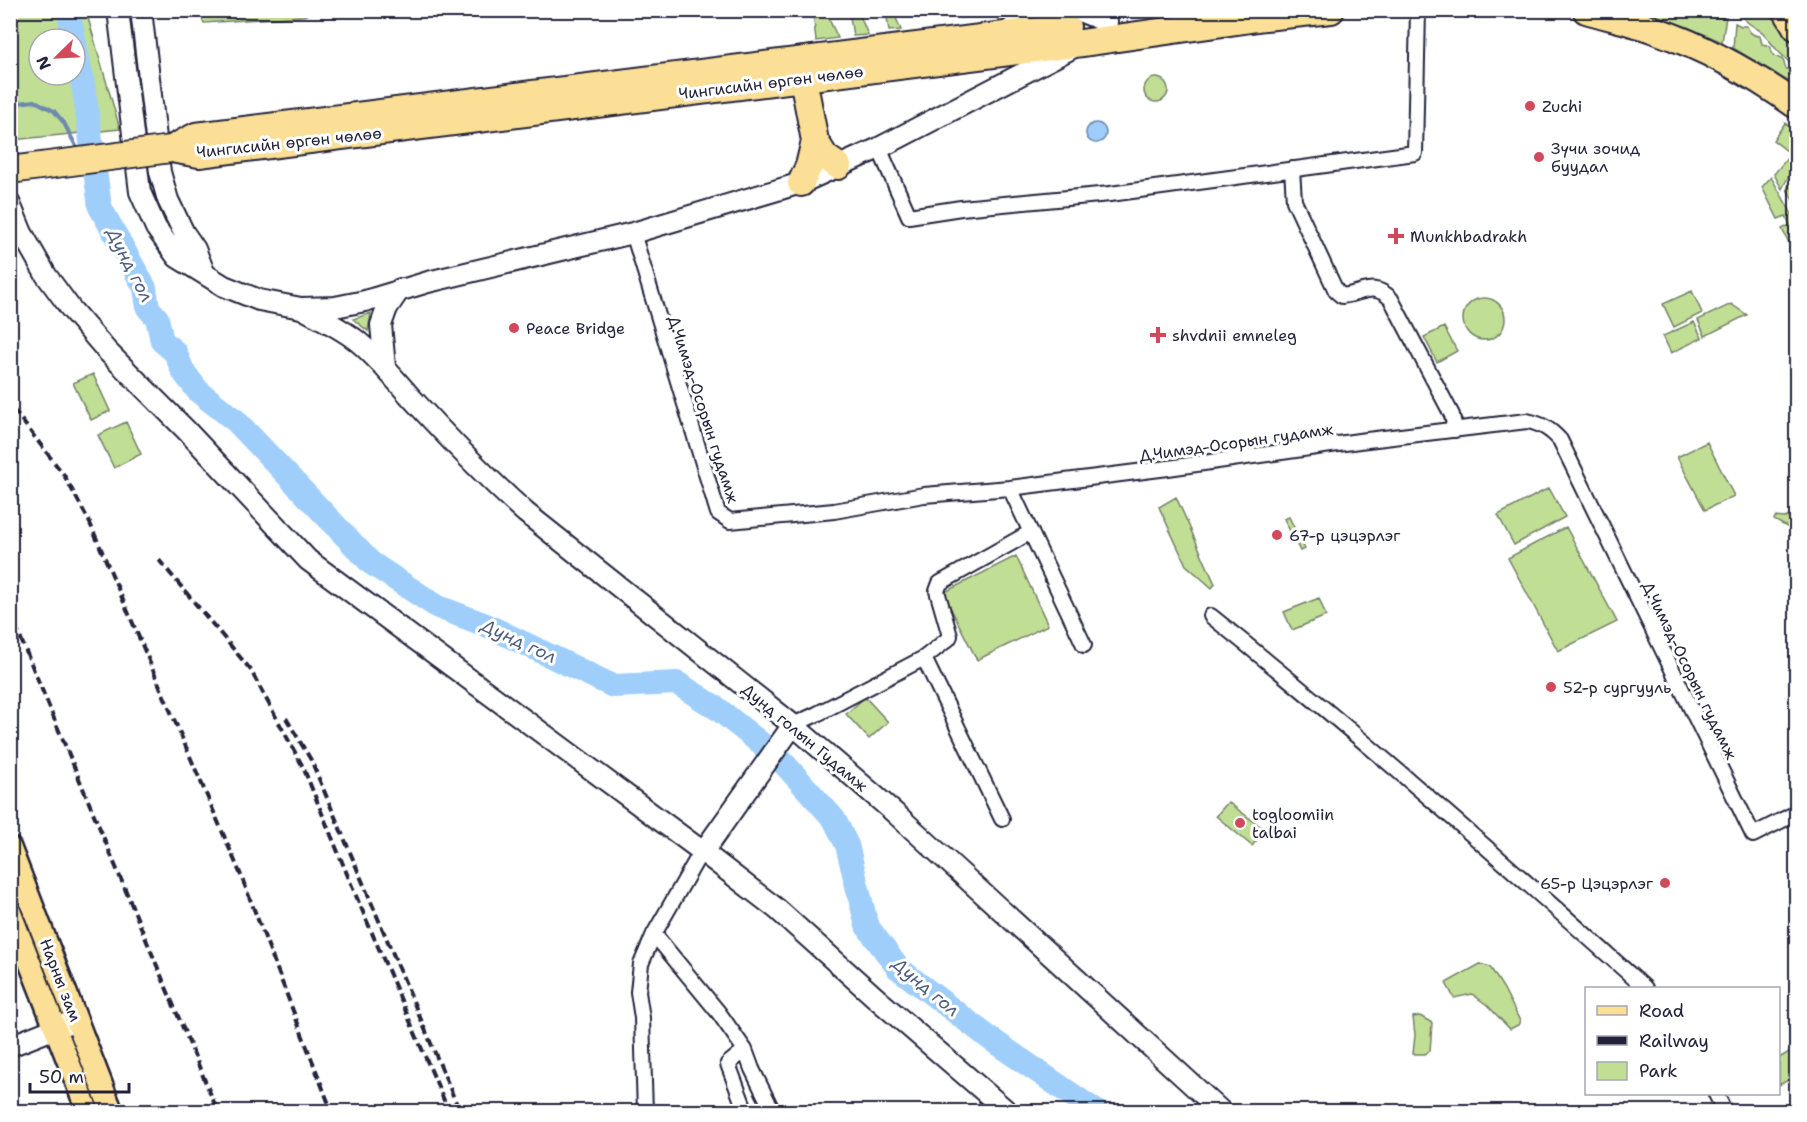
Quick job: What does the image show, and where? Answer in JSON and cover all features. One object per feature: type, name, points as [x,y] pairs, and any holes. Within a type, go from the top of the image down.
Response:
[{"type":"highway","name":"Чингисийн өргөн чөлөө","points":[[171,149],[196,136],[1198,10]]},
{"type":"highway","name":"Чингисийн өргөн чөлөө","points":[[171,149],[199,154],[1331,10]]},
{"type":"highway","points":[[1586,10],[1671,36],[1736,68],[1797,105]]},
{"type":"highway","points":[[1786,10],[1797,27]]},
{"type":"highway","points":[[803,78],[815,141],[825,157],[838,166]]},
{"type":"highway","points":[[801,183],[809,166],[815,141]]},
{"type":"highway","points":[[10,170],[171,149]]},
{"type":"main road","points":[[118,10],[140,192],[156,228],[177,257],[224,286],[242,295],[268,303],[301,308],[355,303],[633,233],[801,183],[879,148],[1082,43]]},
{"type":"main road","points":[[141,10],[164,189],[180,225],[195,249],[204,272]]},
{"type":"main road","points":[[1004,34],[1016,26],[1020,10]]},
{"type":"main road","points":[[1077,10],[1107,22]]},
{"type":"main road","points":[[10,204],[22,233],[46,275],[71,309],[107,351],[186,430],[308,560],[781,912],[876,999],[1008,1112]]},
{"type":"main road","points":[[385,367],[381,325],[387,308],[400,290]]},
{"type":"main road","name":"Дунд голын Гудамж","points":[[301,308],[333,324],[356,341],[385,367],[488,479],[526,513],[793,725],[922,837],[1222,1112]]},
{"type":"main road","points":[[703,852],[793,725]]},
{"type":"main road","name":"Нарны зам","points":[[10,848],[112,1112]]},
{"type":"main road","name":"Нарны зам","points":[[10,912],[88,1112]]},
{"type":"main road","points":[[10,1046],[76,1020]]},
{"type":"street","points":[[879,148],[909,216],[961,208],[1110,194],[1415,153],[1418,10]]},
{"type":"street","points":[[1292,170],[1294,201],[1336,291],[1342,296],[1373,288],[1383,292],[1391,299],[1452,415],[1455,430]]},
{"type":"street","name":"Д.Чимэд-Осорын гудамж","points":[[633,233],[718,513],[730,521],[834,511],[924,495],[1010,488],[1527,421],[1550,429],[1560,440],[1753,835],[1797,813]]},
{"type":"street","points":[[1010,488],[1084,645]]},
{"type":"street","points":[[793,725],[924,658],[948,639],[950,636],[938,591],[940,583],[1031,532]]},
{"type":"street","points":[[1211,616],[1296,684],[1524,880],[1644,987]]},
{"type":"street","points":[[924,658],[1002,819]]},
{"type":"street","points":[[645,1112],[642,1018],[638,992],[641,964],[654,934],[703,852]]},
{"type":"street","points":[[654,934],[719,1013],[745,1050],[773,1112]]},
{"type":"street","points":[[745,1050],[728,1064],[746,1112]]},
{"type":"street","points":[[1716,1095],[1725,1112]]},
{"type":"green space","points":[[960,10],[1002,11],[960,18]]},
{"type":"green space","points":[[1737,10],[1770,11],[1796,50],[1796,66],[1789,63],[1764,34],[1745,20]]},
{"type":"green space","points":[[10,11],[86,11],[120,129],[12,140]]},
{"type":"green space","points":[[198,11],[319,11],[303,16],[204,23]]},
{"type":"green space","points":[[813,11],[825,11],[838,38],[816,41]]},
{"type":"green space","points":[[849,11],[858,11],[868,35],[853,36]]},
{"type":"green space","points":[[886,11],[893,11],[901,30],[889,31]]},
{"type":"green space","points":[[1632,11],[1710,11],[1719,17],[1726,17],[1722,42],[1687,27]]},
{"type":"green space","points":[[1735,23],[1747,26],[1752,34],[1760,36],[1762,44],[1770,46],[1773,55],[1783,60],[1786,69],[1796,70],[1796,86],[1733,48]]},
{"type":"green space","points":[[1156,78],[1165,81],[1168,90],[1165,99],[1156,102],[1147,99],[1144,90],[1147,81]]},
{"type":"green space","points":[[1785,123],[1796,132],[1796,158],[1773,140]]},
{"type":"green space","points":[[1789,156],[1796,162],[1782,189],[1774,174]]},
{"type":"green space","points":[[1796,169],[1796,206],[1787,189]]},
{"type":"green space","points":[[1771,177],[1796,221],[1796,256],[1782,229],[1790,225],[1786,216],[1778,219],[1762,187]]},
{"type":"green space","points":[[1692,291],[1702,313],[1674,327],[1663,304]]},
{"type":"green space","points":[[1484,298],[1499,304],[1505,319],[1499,334],[1484,340],[1469,334],[1463,319],[1469,304]]},
{"type":"green space","points":[[1731,304],[1747,315],[1705,336],[1698,320]]},
{"type":"green space","points":[[371,313],[368,331],[353,319]]},
{"type":"green space","points":[[1694,322],[1702,338],[1671,353],[1663,336]]},
{"type":"green space","points":[[1444,327],[1457,351],[1437,362],[1424,337]]},
{"type":"green space","points":[[93,374],[110,411],[91,420],[73,383]]},
{"type":"green space","points":[[126,422],[141,454],[114,468],[98,435]]},
{"type":"green space","points":[[1707,442],[1734,496],[1705,510],[1677,457]]},
{"type":"green space","points":[[1549,488],[1565,517],[1514,545],[1498,515]]},
{"type":"green space","points":[[1176,497],[1215,584],[1212,588],[1186,565],[1159,507]]},
{"type":"green space","points":[[1796,513],[1796,532],[1774,520],[1775,517],[1785,518]]},
{"type":"green space","points":[[1289,517],[1305,549],[1300,551],[1284,519]]},
{"type":"green space","points":[[1566,527],[1617,622],[1558,651],[1508,558]]},
{"type":"green space","points":[[1016,556],[1048,625],[977,660],[943,593]]},
{"type":"green space","points":[[1319,598],[1326,616],[1292,630],[1284,612]]},
{"type":"green space","points":[[865,697],[888,722],[869,739],[846,714]]},
{"type":"green space","name":"togloomiin talbai","points":[[1228,802],[1265,830],[1252,846],[1216,816]]},
{"type":"green space","points":[[10,872],[56,994],[54,995],[49,990],[11,890]]},
{"type":"green space","points":[[1480,964],[1490,967],[1504,989],[1520,1021],[1518,1025],[1510,1029],[1487,1005],[1472,994],[1454,998],[1446,983]]},
{"type":"green space","points":[[1420,1016],[1432,1023],[1430,1051],[1425,1054],[1413,1054],[1415,1035],[1413,1017]]},
{"type":"green space","points":[[1796,1048],[1796,1076],[1780,1084],[1780,1057]]},
{"type":"water","points":[[1096,123],[1103,126],[1106,133],[1103,140],[1096,143],[1089,140],[1086,133],[1089,126]]},
{"type":"waterway","name":"Дунд гол","points":[[68,10],[72,27]]},
{"type":"waterway","name":"Дунд гол","points":[[83,87],[100,207],[145,288],[148,308],[157,318],[162,341],[175,352],[183,371],[198,391],[236,421],[371,563],[438,607],[486,625],[613,686],[677,683],[718,709],[779,758],[834,819],[847,845],[867,926],[898,968],[992,1040],[1097,1112]]},
{"type":"waterway","points":[[10,104],[35,101],[54,111],[64,123],[79,152]]},
{"type":"waterway","name":"Дунд гол","points":[[88,170],[97,186]]},
{"type":"railway","points":[[13,409],[64,475],[89,521],[240,873],[332,1112]]},
{"type":"railway","points":[[159,560],[250,669],[303,767],[449,1112]]},
{"type":"railway","points":[[10,613],[218,1112]]},
{"type":"railway","points":[[286,718],[311,760],[460,1112]]},
{"type":"place","name":"Zuchi","points":[[1530,106]]},
{"type":"place","name":"Зүчи зочид буудал","points":[[1539,157]]},
{"type":"place","name":"Munkhbadrakh","points":[[1396,236]]},
{"type":"place","name":"Peace Bridge","points":[[514,328]]},
{"type":"place","name":"shvdnii emneleg","points":[[1158,335]]},
{"type":"place","name":"67-р цэцэрлэг","points":[[1277,535]]},
{"type":"place","name":"52-р сургууль","points":[[1551,687]]},
{"type":"place","name":"togloomiin talbai","points":[[1240,823]]},
{"type":"place","name":"65-р Цэцэрлэг","points":[[1665,883]]}]
